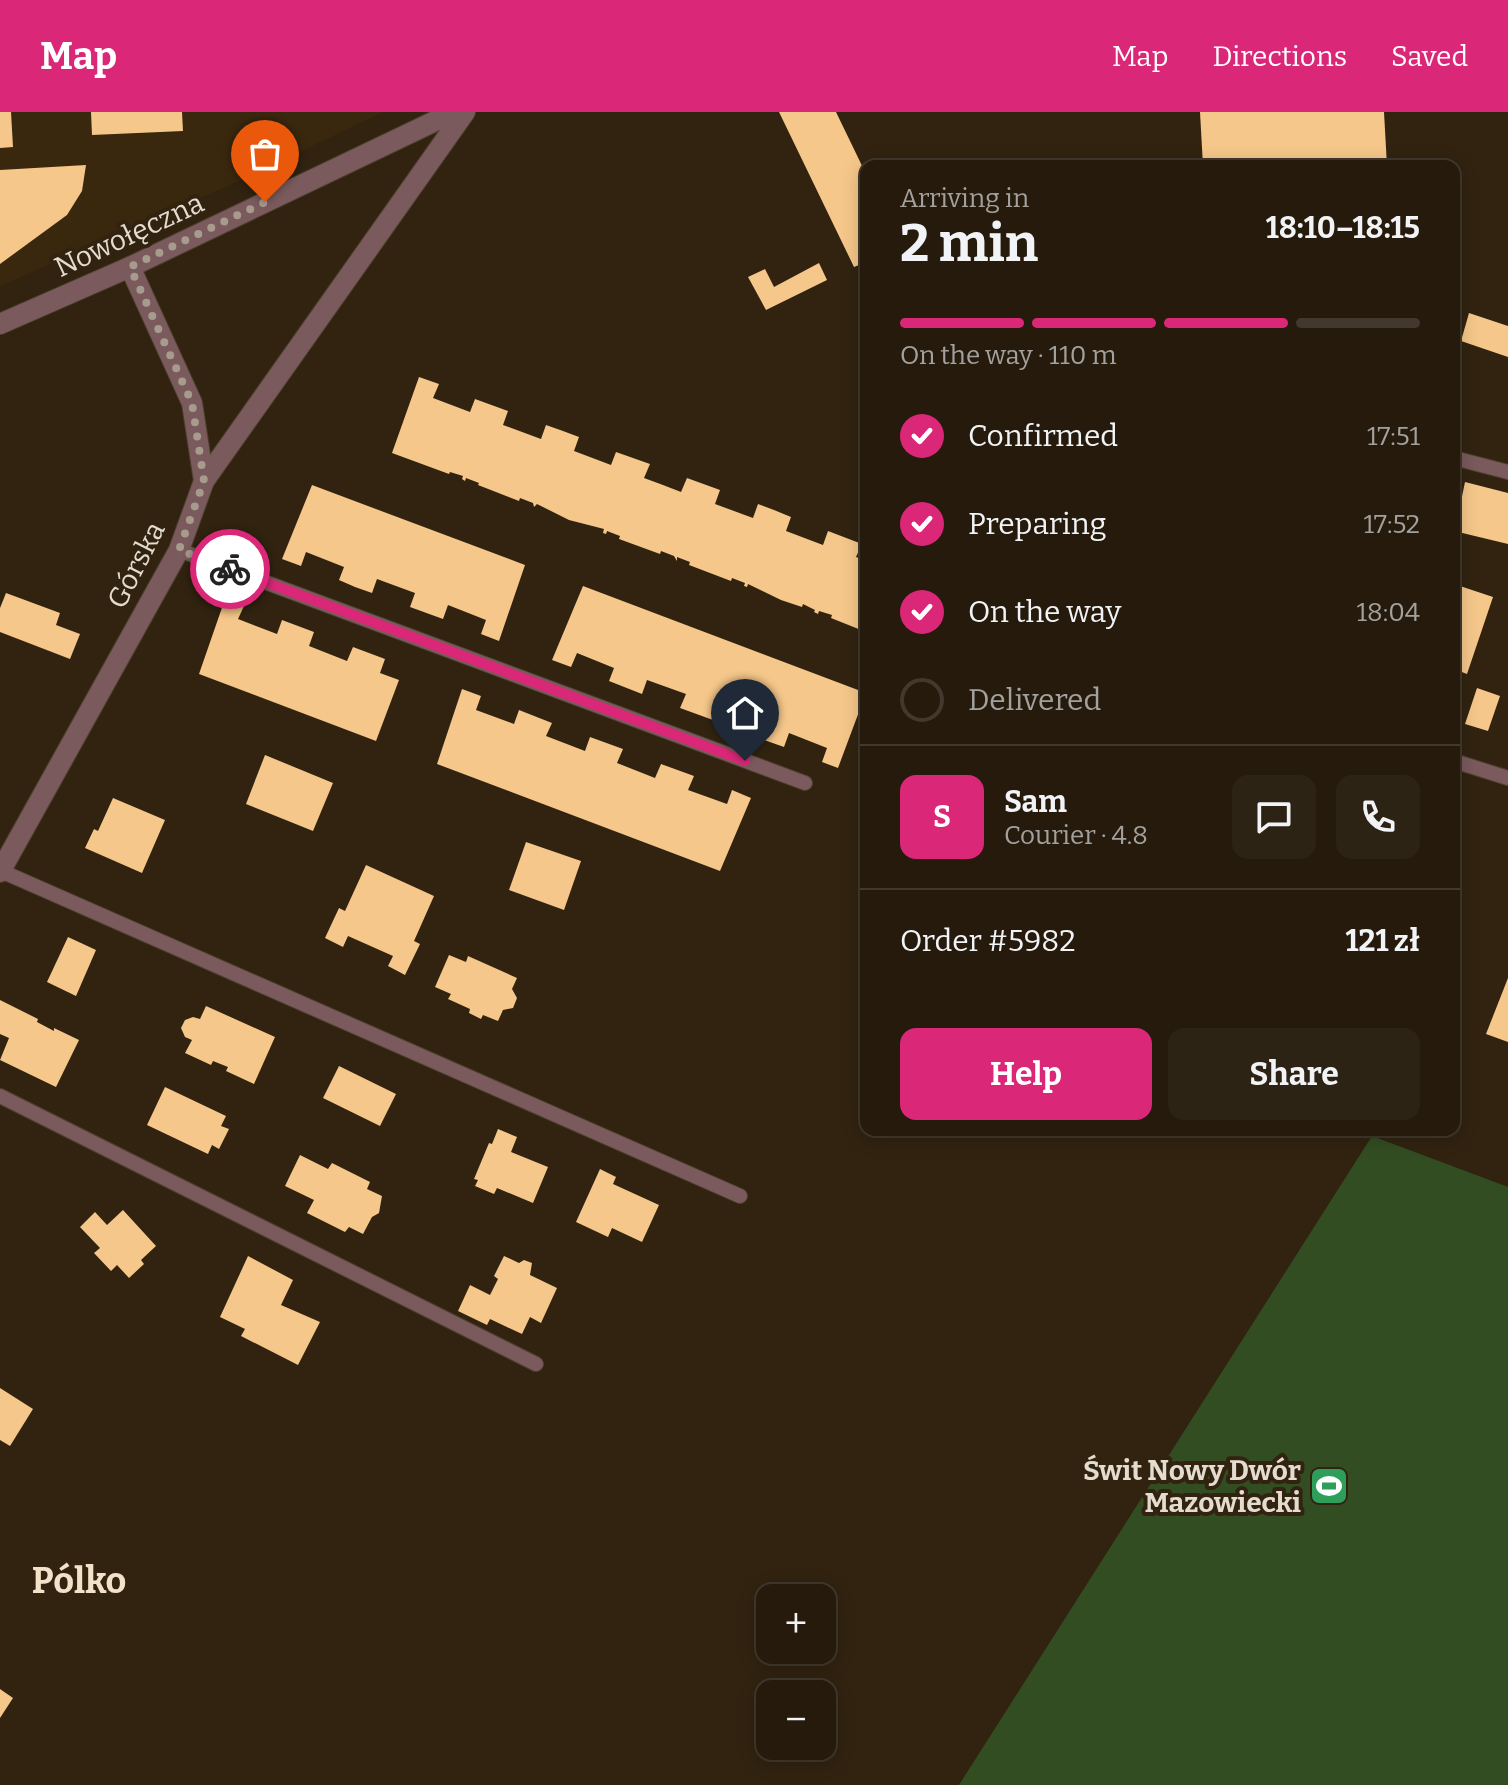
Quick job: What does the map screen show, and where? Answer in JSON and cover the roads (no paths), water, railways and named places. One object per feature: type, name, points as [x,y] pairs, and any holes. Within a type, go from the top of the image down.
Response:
[{"type":"street","name":"Nowołęczna","points":[[0,324],[130,267],[454,112]]},
{"type":"street","points":[[204,481],[465,112]]},
{"type":"street","name":"Górska","points":[[2,863],[179,550],[204,481],[192,403],[130,267]]},
{"type":"lane","points":[[1460,460],[1508,472]]},
{"type":"lane","points":[[179,550],[805,783]]},
{"type":"lane","points":[[1460,763],[1508,778]]},
{"type":"lane","points":[[2,863],[740,1196]]},
{"type":"lane","points":[[0,1096],[536,1364]]},
{"type":"place","name":"Świt Nowy Dwór Mazowiecki","points":[[1329,1486]]},
{"type":"district","name":"Pólko","points":[[79,1581]]}]
